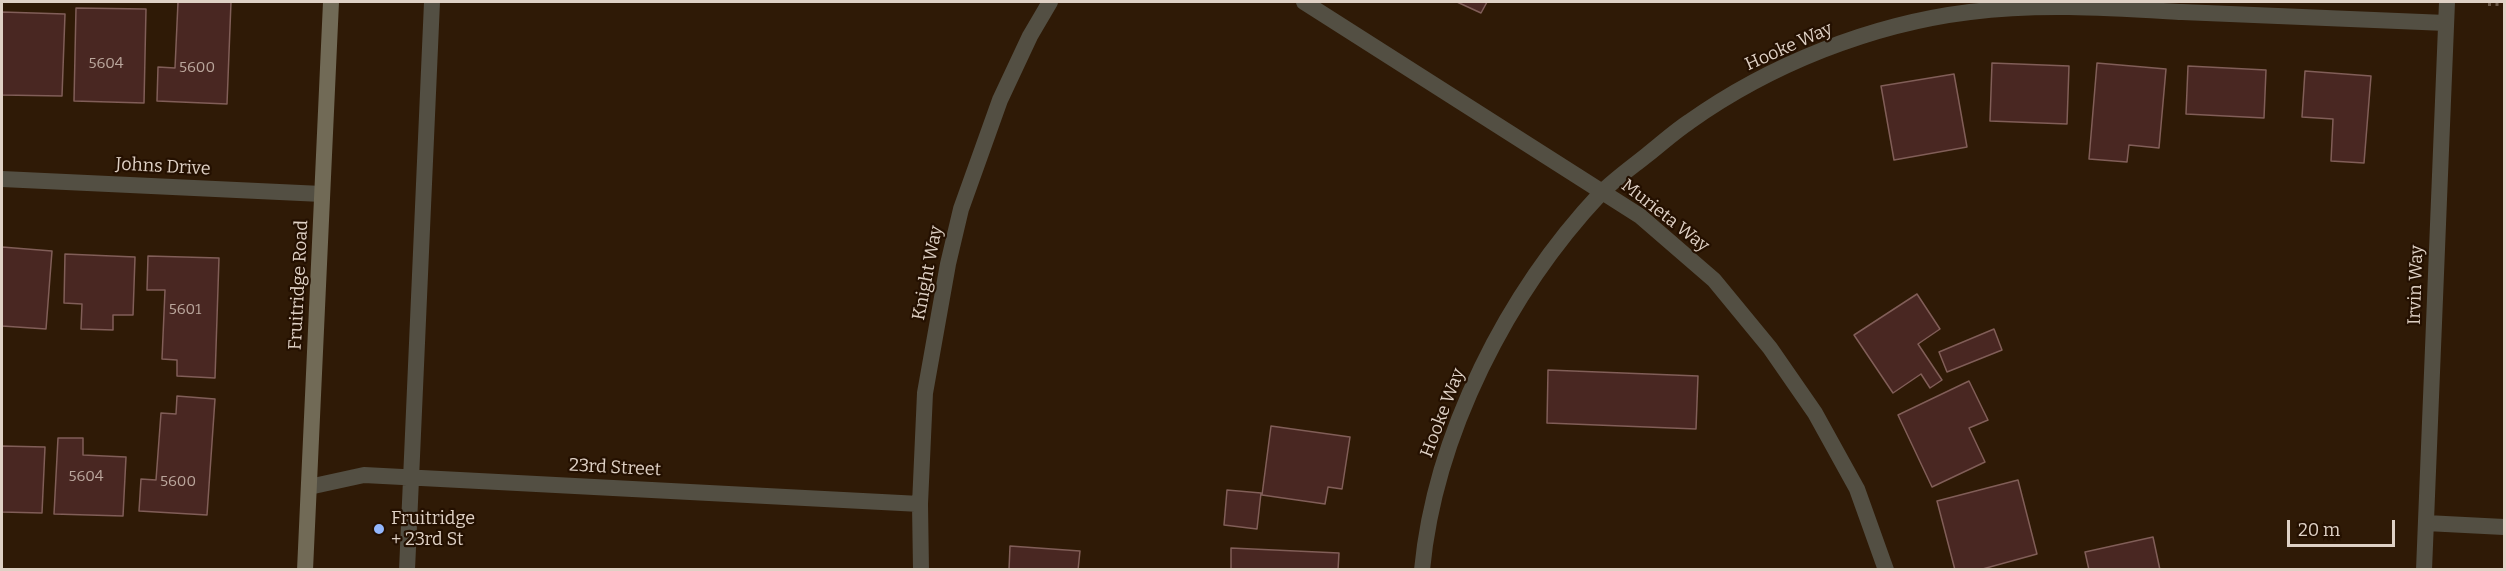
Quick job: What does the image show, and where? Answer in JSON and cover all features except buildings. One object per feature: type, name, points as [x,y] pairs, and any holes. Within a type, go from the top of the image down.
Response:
[{"type":"main road","name":"Fruitridge Road","points":[[305,570],[331,2]]},
{"type":"street","points":[[407,570],[432,2]]},
{"type":"street","name":"Knight Way","points":[[921,570],[920,504],[924,393],[948,264],[961,209],[1000,100],[1030,36],[1050,2]]},
{"type":"street","name":"Murieta Way","points":[[1305,2],[1640,216],[1714,280],[1770,348],[1815,412],[1857,489],[1886,570]]},
{"type":"street","name":"Irvin Way","points":[[2424,570],[2447,2]]},
{"type":"street","name":"Hooke Way","points":[[1422,570],[1438,482],[1459,417],[1491,346],[1539,270],[1602,191],[1689,122],[1756,81],[1827,49],[1891,27],[1957,14],[2047,6],[2446,23]]},
{"type":"street","name":"Johns Drive","points":[[2,179],[322,194]]},
{"type":"street","name":"23rd Street","points":[[309,487],[364,475],[412,476],[920,504]]},
{"type":"street","points":[[2426,523],[2505,527]]},
{"type":"path","points":[[2488,4],[2505,4]]},
{"type":"place","name":"Fruitridge + 23rd St","points":[[379,529]]}]
